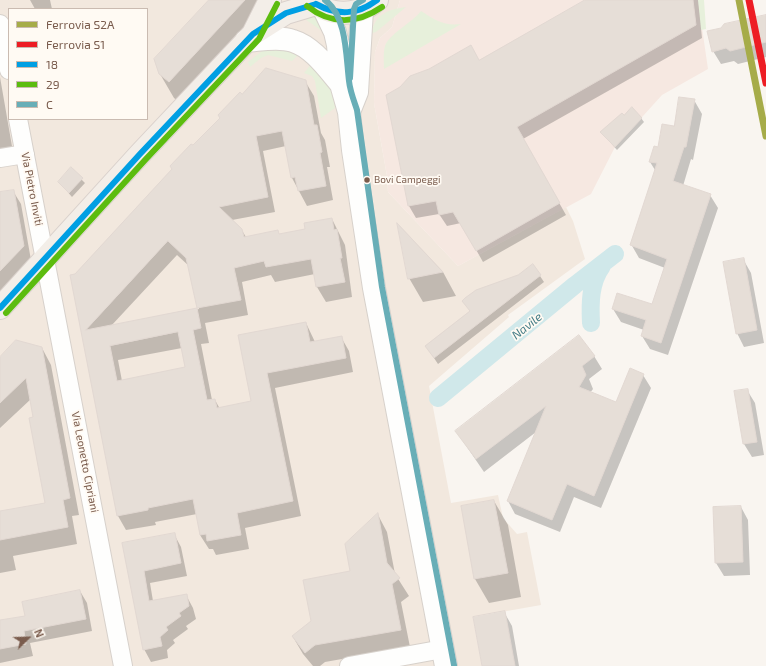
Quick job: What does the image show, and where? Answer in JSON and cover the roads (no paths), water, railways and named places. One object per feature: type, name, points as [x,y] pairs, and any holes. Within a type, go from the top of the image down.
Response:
[{"type":"main road","points":[[250,38],[270,0]]},
{"type":"main road","points":[[0,308],[140,154],[250,38],[286,13],[317,4],[343,14],[369,5]]},
{"type":"street","points":[[317,4],[335,32],[338,45],[341,84],[349,112],[353,150],[374,288],[444,657],[349,666]]},
{"type":"street","points":[[349,112],[357,92],[369,5]]},
{"type":"street","points":[[0,24],[8,65]]},
{"type":"street","points":[[250,38],[294,41],[311,51],[341,84]]},
{"type":"street","name":"Via Pietro Inviti","points":[[18,120],[46,258]]},
{"type":"street","points":[[0,158],[25,154]]},
{"type":"street","name":"Via Leonetto Cipriani","points":[[46,258],[123,666]]},
{"type":"waterway","name":"Navile","points":[[438,398],[615,254]]},
{"type":"waterway","points":[[591,323],[593,286],[602,266]]},
{"type":"rail line","name":"S2A","points":[[739,0],[766,136]]},
{"type":"rail line","name":"S1","points":[[749,0],[766,83]]},
{"type":"place","name":"Bovi Campeggi","points":[[367,180]]}]
